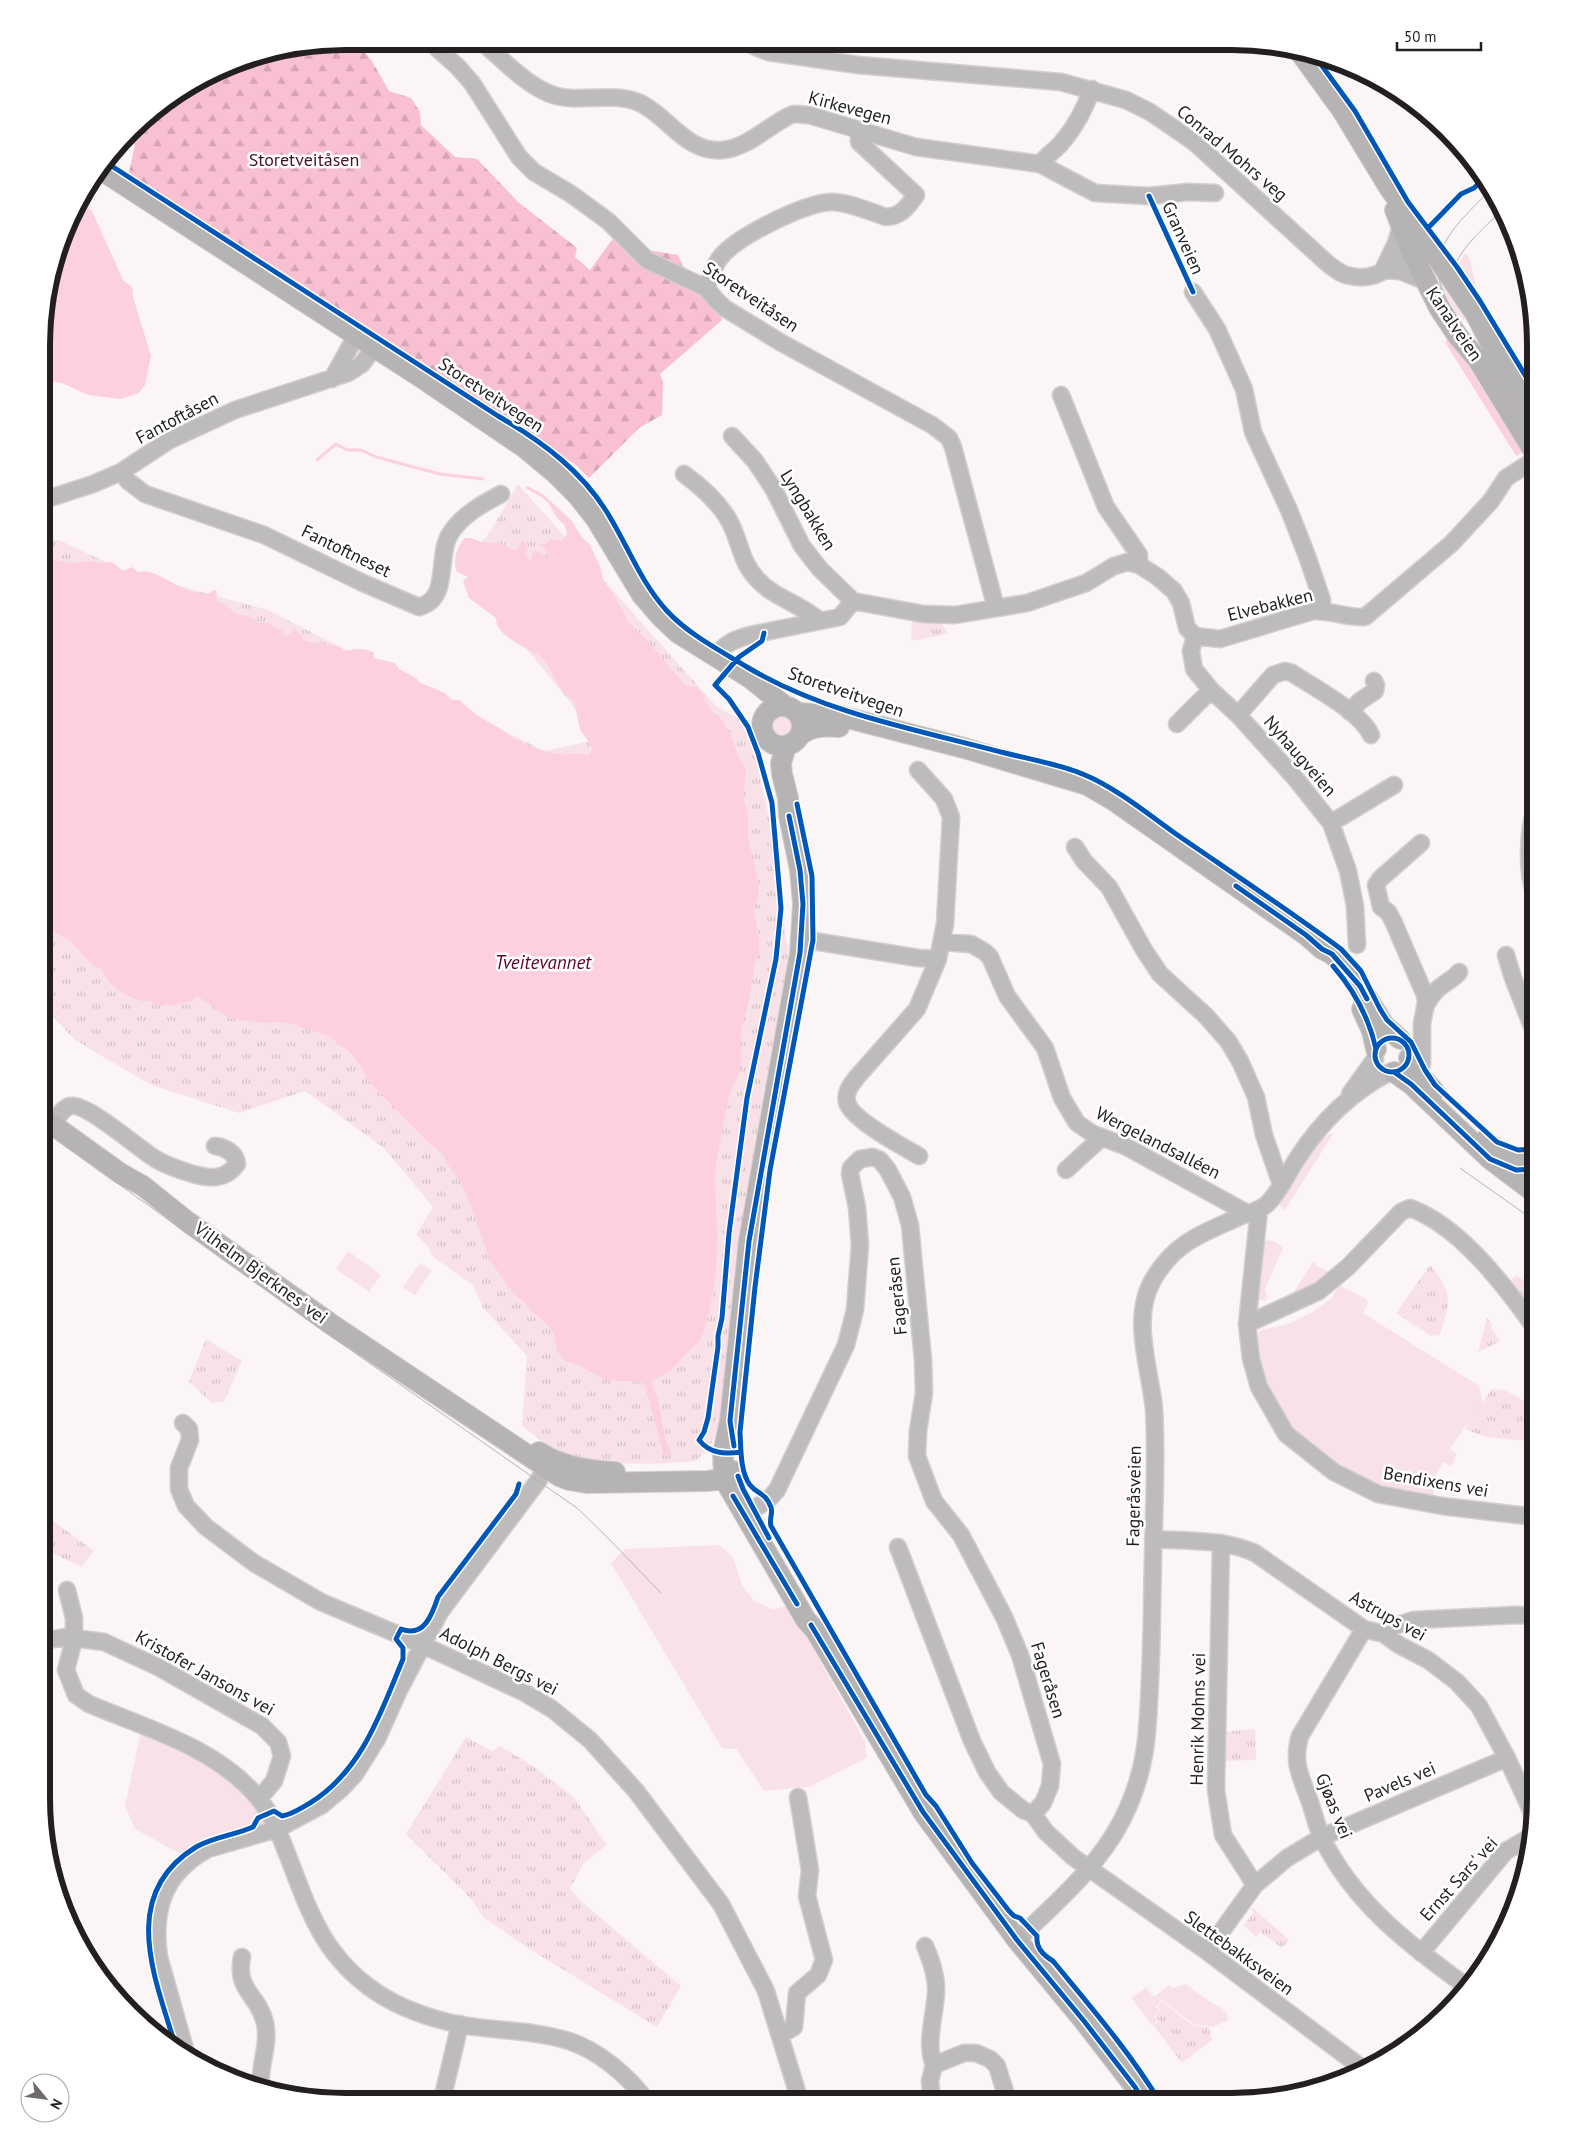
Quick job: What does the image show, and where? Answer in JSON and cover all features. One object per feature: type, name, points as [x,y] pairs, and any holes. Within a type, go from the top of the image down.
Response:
[{"type":"main road","name":"Kanalveien","points":[[1305,59],[1342,110],[1388,186],[1407,224],[1475,313],[1492,347],[1527,403]]},
{"type":"main road","name":"Storetveitvegen","points":[[106,173],[491,424],[555,473],[578,496],[596,519],[642,595],[661,616],[678,633],[750,678],[791,710],[836,715],[964,748],[1055,774],[1094,789],[1306,935],[1322,949],[1332,954],[1360,986],[1384,1025],[1406,1045],[1415,1061]]},
{"type":"main road","name":"Kanalveien","points":[[1407,224],[1409,246],[1425,281],[1445,316],[1478,360],[1527,440]]},
{"type":"main road","name":"Storetveitvegen","points":[[732,668],[757,700],[761,710],[770,777],[789,816]]},
{"type":"main road","points":[[793,740],[775,745],[764,731],[768,712],[772,708],[791,710],[802,724],[781,763],[800,870],[803,904],[801,939],[794,989],[772,1103],[749,1241],[730,1421],[728,1471],[743,1489],[749,1512],[806,1620],[815,1630],[923,1812],[1017,1940],[1084,2021],[1139,2093]]},
{"type":"main road","name":"Storetveitvegen","points":[[793,740],[806,730],[820,726],[839,726],[968,756],[1002,760]]},
{"type":"main road","name":"Storetveitvegen","points":[[1322,949],[1366,1016],[1384,1063]]},
{"type":"main road","points":[[1384,1063],[1386,1039],[1400,1040]]},
{"type":"main road","points":[[1384,1063],[1405,1066],[1415,1061],[1417,1072],[1430,1087],[1490,1144],[1504,1154],[1527,1157]]},
{"type":"main road","points":[[1384,1063],[1411,1084],[1490,1159],[1527,1187]]},
{"type":"main road","name":"Vilhelm Bjerknes' vei","points":[[50,1122],[120,1173],[143,1186],[188,1222],[331,1324],[471,1418],[549,1464],[569,1480],[587,1483],[728,1471]]},
{"type":"main road","points":[[1490,1159],[1516,1170],[1527,1169]]},
{"type":"street","name":"Storetveitåsen","points":[[438,50],[458,67],[472,83],[518,157],[526,166],[571,194],[608,221],[647,260],[706,288],[726,309],[780,342],[932,425],[949,438],[996,608]]},
{"type":"street","name":"Kirkevegen","points":[[492,50],[535,86],[549,94],[566,98],[620,97],[630,99],[644,105],[677,133],[706,149],[721,150],[738,147],[792,114],[809,115],[826,118],[916,147],[1040,164],[1095,193],[1149,196],[1188,192],[1215,193]]},
{"type":"street","name":"Conrad Mohrs veg","points":[[763,50],[858,65],[1029,78],[1061,82],[1092,89],[1138,105],[1181,132],[1238,180],[1336,270],[1353,277],[1374,274],[1398,262],[1409,246]]},
{"type":"street","points":[[1040,164],[1073,129],[1086,106],[1092,89]]},
{"type":"street","points":[[706,288],[719,259],[741,239],[758,229],[814,205],[833,202],[886,217],[894,216],[904,211],[916,195],[859,142],[859,130]]},
{"type":"street","points":[[1383,270],[1407,224]]},
{"type":"street","name":"Conrad Mohrs veg","points":[[1383,270],[1405,273],[1425,281]]},
{"type":"street","name":"Granveien","points":[[1192,292],[1216,329],[1244,389],[1253,432],[1289,510],[1307,556],[1322,600],[1322,610]]},
{"type":"street","points":[[332,379],[356,336]]},
{"type":"street","name":"Fantoftåsen","points":[[50,498],[93,484],[120,472],[168,441],[226,413],[348,373],[362,364],[374,347]]},
{"type":"street","points":[[1061,395],[1092,468],[1106,507],[1121,534],[1139,555],[1134,564]]},
{"type":"street","name":"Lyngbakken","points":[[732,436],[755,461],[774,488],[802,546],[820,568],[853,601]]},
{"type":"street","name":"Elvebakken","points":[[1195,636],[1220,639],[1313,611],[1322,610],[1356,618],[1365,617],[1451,544],[1491,501],[1506,478],[1527,465]]},
{"type":"street","name":"Fantoftneset","points":[[120,472],[145,494],[264,535],[363,583],[418,607],[428,603],[442,581],[443,552],[454,529],[470,512],[501,494]]},
{"type":"street","points":[[684,474],[728,518],[743,558],[756,578],[767,589],[796,604],[820,621]]},
{"type":"street","points":[[721,650],[736,639],[840,617],[853,601],[923,614],[955,615],[1027,603],[1086,583],[1114,566],[1134,564],[1158,577],[1174,591],[1181,604],[1188,628],[1195,636]]},
{"type":"street","name":"Nyhaugveien","points":[[1195,636],[1191,651],[1194,669],[1211,690],[1238,715],[1295,778],[1330,823],[1348,871],[1355,906],[1356,945]]},
{"type":"street","name":"Nyhaugveien","points":[[1238,715],[1273,675],[1282,670],[1292,673],[1350,712],[1362,722],[1371,735]]},
{"type":"street","points":[[1350,712],[1360,701],[1375,691],[1374,681]]},
{"type":"street","points":[[1177,724],[1211,690]]},
{"type":"street","points":[[918,770],[944,799],[951,817],[946,924],[943,942],[917,1009],[857,1077],[848,1089],[846,1100],[853,1112],[860,1118],[889,1139],[919,1156]]},
{"type":"street","name":"Nyhaugveien","points":[[1330,823],[1394,785]]},
{"type":"street","points":[[1381,907],[1376,885],[1380,878],[1421,843]]},
{"type":"street","points":[[1075,847],[1084,861],[1109,887],[1144,950],[1160,974],[1206,1016],[1228,1041],[1240,1061],[1256,1098],[1264,1135],[1281,1184]]},
{"type":"street","points":[[1355,906],[1381,907],[1388,912],[1394,921],[1425,995],[1425,1007],[1415,1061]]},
{"type":"street","points":[[801,939],[918,958],[938,959]]},
{"type":"street","name":"Wergelandsalléen","points":[[943,942],[971,944],[990,957],[1007,996],[1045,1048],[1062,1098],[1077,1123],[1101,1138],[1126,1146],[1253,1212]]},
{"type":"street","points":[[1506,955],[1527,1014]]},
{"type":"street","points":[[1425,1007],[1442,985],[1456,977],[1459,972]]},
{"type":"street","name":"Fageråsveien","points":[[1017,1940],[1089,1868],[1108,1844],[1135,1793],[1145,1758],[1152,1637],[1155,1468],[1154,1412],[1142,1318],[1147,1294],[1154,1279],[1179,1246],[1253,1212],[1273,1197],[1308,1142],[1345,1101],[1384,1063]]},
{"type":"street","name":"Vilhelm Bjerknes' vei","points":[[50,1120],[69,1106],[78,1106],[99,1118],[156,1159],[189,1173],[216,1178],[227,1175],[237,1164],[236,1159],[228,1150],[215,1146]]},
{"type":"street","points":[[1066,1170],[1101,1138]]},
{"type":"street","name":"Fageråsen","points":[[749,1512],[767,1501],[777,1490],[846,1344],[855,1310],[860,1245],[857,1207],[850,1174],[851,1168],[860,1159],[873,1157],[880,1160],[888,1170],[902,1197],[910,1225],[923,1360],[924,1393],[918,1431],[917,1456],[934,1502],[961,1535],[1004,1616],[1020,1655],[1052,1764],[1050,1786],[1043,1803],[1034,1814]]},
{"type":"street","points":[[1247,1324],[1319,1291],[1348,1267],[1401,1212],[1410,1208],[1422,1212],[1465,1242],[1527,1317]]},
{"type":"street","name":"Bendixens vei","points":[[1253,1212],[1247,1324],[1251,1359],[1259,1387],[1286,1434],[1334,1472],[1378,1494],[1442,1506],[1527,1515]]},
{"type":"street","name":"Adolph Bergs vei","points":[[183,1423],[190,1434],[190,1440],[179,1468],[179,1489],[186,1506],[198,1521],[254,1563],[322,1602],[423,1645],[525,1693],[552,1709],[590,1740],[636,1791],[721,1904],[766,1991],[798,2093]]},
{"type":"street","points":[[184,2045],[158,1956],[156,1926],[163,1896],[169,1886],[185,1864],[199,1854],[208,1849],[277,1828],[322,1805],[333,1798],[355,1774],[377,1739],[399,1690],[440,1612],[549,1464]]},
{"type":"street","name":"Astrups vei","points":[[1153,1540],[1221,1543],[1240,1546],[1255,1553],[1364,1629],[1384,1634],[1399,1646],[1428,1660],[1457,1682],[1479,1706],[1507,1758],[1527,1802]]},
{"type":"street","name":"Henrik Mohns vei","points":[[1221,1543],[1216,1790],[1218,1812],[1222,1835],[1255,1885]]},
{"type":"street","points":[[898,1546],[972,1741],[986,1772],[1001,1792],[1023,1810],[1034,1814],[1046,1832],[1089,1868]]},
{"type":"street","points":[[67,1590],[74,1618],[74,1639],[66,1670],[76,1695],[90,1704],[187,1745],[217,1762],[246,1785],[259,1799],[277,1828],[319,1933],[341,1962],[363,1982],[394,2002],[430,2016],[460,2024],[541,2034],[583,2047],[609,2064],[639,2093]]},
{"type":"street","points":[[1384,1634],[1391,1627],[1414,1620],[1527,1616]]},
{"type":"street","name":"Gjøas vei","points":[[1364,1629],[1300,1736],[1296,1752],[1297,1767],[1322,1837],[1356,1892],[1378,1917],[1421,1953],[1461,1983]]},
{"type":"street","name":"Kristofer Jansons vei","points":[[50,1640],[66,1637],[97,1640],[118,1648],[252,1718],[268,1730],[278,1742],[282,1756],[274,1781],[259,1799]]},
{"type":"street","name":"Pavels vei","points":[[1205,1950],[1213,1944],[1255,1885],[1287,1858],[1322,1837],[1507,1758]]},
{"type":"street","points":[[780,2035],[794,2027],[797,1993],[818,1975],[824,1960],[807,1896],[810,1870],[798,1797]]},
{"type":"street","name":"Ernst Sars' vei","points":[[1421,1953],[1506,1851],[1523,1841]]},
{"type":"street","name":"Slettebakksveien","points":[[1089,1868],[1205,1950],[1359,2065]]},
{"type":"street","points":[[925,1946],[930,1958],[936,1989],[929,2053],[934,2065],[930,2081],[931,2093]]},
{"type":"street","points":[[242,1956],[240,1977],[265,2022],[267,2035],[261,2081]]},
{"type":"street","points":[[444,2093],[460,2024]]},
{"type":"street","points":[[934,2065],[964,2053],[976,2054],[990,2059],[997,2066],[1005,2093]]},
{"type":"green space","name":"Storetveitåsen","points":[[363,50],[372,61],[389,91],[411,98],[420,112],[421,125],[455,157],[477,159],[518,202],[577,248],[575,257],[590,270],[614,237],[642,249],[678,255],[686,272],[718,304],[722,320],[660,374],[663,382],[662,415],[639,428],[589,478],[576,465],[400,354],[129,173],[135,144],[132,142],[166,111],[181,100],[232,72],[288,56],[326,51]]},
{"type":"green space","points":[[1415,232],[1468,317],[1458,323],[1449,317]]},
{"type":"green space","points":[[1465,253],[1470,259],[1476,288],[1459,263]]},
{"type":"green space","name":"Tveitevannet","points":[[518,484],[716,706],[748,724],[775,844],[788,956],[748,1209],[719,1430],[709,1447],[696,1461],[625,1464],[589,1460],[553,1449],[522,1426],[527,1356],[484,1309],[472,1284],[433,1257],[427,1245],[416,1235],[433,1207],[384,1148],[305,1091],[239,1113],[151,1085],[75,1040],[50,1013],[50,539],[59,540],[125,571],[268,610],[544,751],[600,739],[459,566],[488,535]]},
{"type":"green space","points":[[912,616],[940,621],[948,634],[911,641]]},
{"type":"green space","points":[[782,715],[789,718],[792,725],[789,732],[782,735],[775,732],[772,725],[775,718]]},
{"type":"green space","points":[[1329,1134],[1333,1134],[1285,1210],[1280,1206],[1281,1202],[1320,1141]]},
{"type":"green space","points":[[1261,1240],[1274,1241],[1283,1248],[1265,1289],[1268,1299],[1264,1301],[1257,1299]]},
{"type":"green space","points":[[348,1251],[381,1275],[369,1292],[336,1269]]},
{"type":"green space","points":[[1313,1262],[1320,1268],[1331,1272],[1318,1284],[1292,1295]]},
{"type":"green space","points":[[420,1263],[432,1271],[415,1295],[403,1287]]},
{"type":"green space","points":[[1430,1265],[1443,1284],[1448,1298],[1440,1335],[1431,1336],[1396,1313]]},
{"type":"green space","points":[[1516,1275],[1527,1283],[1527,1295],[1523,1298],[1508,1284]]},
{"type":"green space","points":[[1339,1285],[1366,1299],[1368,1303],[1363,1313],[1479,1386],[1485,1412],[1479,1422],[1468,1423],[1450,1449],[1457,1454],[1451,1466],[1443,1462],[1434,1479],[1433,1498],[1381,1487],[1351,1474],[1299,1439],[1264,1388],[1256,1356],[1256,1337],[1261,1330],[1288,1324],[1314,1311],[1332,1298]]},
{"type":"green space","points":[[1487,1318],[1500,1341],[1478,1352]]},
{"type":"green space","points":[[206,1339],[242,1361],[224,1401],[212,1403],[189,1382]]},
{"type":"green space","points":[[1492,1389],[1511,1393],[1527,1404],[1527,1441],[1486,1437],[1465,1429]]},
{"type":"green space","points":[[50,1518],[94,1551],[81,1567],[50,1552]]},
{"type":"green space","points":[[719,1545],[733,1557],[742,1585],[754,1601],[773,1609],[789,1606],[865,1741],[867,1758],[809,1787],[764,1791],[736,1749],[722,1748],[611,1563],[625,1549]]},
{"type":"green space","points":[[1255,1729],[1256,1760],[1221,1761],[1222,1732]]},
{"type":"green space","points":[[141,1731],[213,1765],[245,1790],[271,1824],[188,1858],[135,1829],[125,1806]]},
{"type":"green space","points":[[466,1737],[492,1751],[500,1746],[533,1766],[573,1796],[607,1845],[584,1863],[570,1888],[582,1902],[681,1986],[657,2027],[531,1950],[483,1917],[472,1900],[406,1834]]},
{"type":"green space","points":[[1253,1908],[1289,1940],[1282,1948],[1260,1932],[1256,1937],[1244,1925],[1254,1912],[1251,1910]]},
{"type":"green space","points":[[1186,1984],[1210,2002],[1222,2008],[1228,2016],[1227,2021],[1212,2027],[1194,2024],[1161,2000],[1156,2007],[1160,2011],[1154,2016],[1157,2021],[1152,2025],[1131,1998],[1146,1987],[1154,1997],[1169,1985],[1172,1988]]},
{"type":"green space","points":[[1161,2001],[1194,2026],[1209,2027],[1212,2040],[1182,2063],[1153,2025],[1159,2021],[1155,2016],[1161,2011],[1158,2007]]},
{"type":"water","points":[[85,206],[92,211],[123,280],[132,287],[133,297],[151,356],[145,385],[139,393],[120,399],[88,395],[62,383],[50,381],[53,307],[60,269],[66,250],[72,232]]},
{"type":"water","points":[[1451,338],[1522,453],[1516,456],[1445,342]]},
{"type":"water","name":"Tveitevannet","points":[[528,486],[544,495],[573,522],[580,535],[590,545],[600,566],[604,583],[613,593],[628,622],[646,639],[685,685],[696,687],[704,695],[705,701],[714,714],[718,715],[731,734],[737,755],[745,767],[743,796],[748,815],[748,837],[759,883],[759,895],[754,910],[759,938],[759,956],[755,963],[749,1001],[741,1030],[741,1067],[728,1099],[715,1169],[717,1252],[712,1299],[705,1328],[697,1343],[671,1369],[652,1381],[659,1405],[662,1426],[672,1453],[664,1457],[645,1385],[638,1381],[616,1381],[602,1378],[578,1365],[565,1361],[557,1351],[553,1332],[545,1322],[513,1293],[491,1262],[463,1186],[443,1155],[369,1082],[360,1065],[349,1051],[336,1043],[330,1036],[299,1027],[298,1025],[231,1019],[197,996],[193,1001],[169,1006],[166,1003],[163,1006],[126,995],[109,982],[101,969],[92,965],[70,940],[56,933],[50,927],[50,559],[71,563],[112,562],[123,571],[132,567],[138,572],[150,572],[191,592],[207,594],[213,590],[217,591],[216,600],[225,604],[236,614],[252,617],[258,623],[269,623],[276,628],[283,629],[284,635],[287,636],[295,630],[301,634],[303,640],[316,644],[322,642],[327,645],[341,647],[344,651],[355,649],[367,650],[374,653],[374,658],[395,663],[399,669],[416,678],[419,682],[445,693],[452,700],[460,700],[476,714],[523,743],[557,754],[588,755],[593,749],[580,729],[574,701],[563,692],[548,666],[538,655],[505,635],[500,630],[496,618],[469,598],[463,581],[468,577],[457,572],[456,568],[456,555],[464,538],[502,544],[514,550],[524,540],[528,549],[525,555],[529,560],[532,558],[532,553],[535,550],[546,557],[548,555],[543,546],[537,544],[545,544],[551,539],[561,541],[567,534],[564,524],[556,517],[547,501],[525,488]]},
{"type":"waterway","points":[[317,460],[336,444],[347,450],[361,450],[376,457],[440,474],[483,479]]},
{"type":"tram line","points":[[1485,195],[1454,229],[1440,255],[1438,271],[1441,287],[1450,306],[1527,428]]},
{"type":"tram line","points":[[1459,307],[1453,292],[1452,278],[1455,265],[1471,241],[1497,215]]},
{"type":"tram line","points":[[50,1135],[315,1325],[577,1508],[661,1593]]},
{"type":"tram line","points":[[1460,1168],[1527,1215]]},
{"type":"cycle path","points":[[1321,64],[1355,111],[1408,202],[1480,301],[1527,378]]},
{"type":"cycle path","points":[[111,166],[515,426],[562,460],[601,502],[643,578],[658,600],[675,619],[695,635],[747,667],[808,697],[873,719],[1066,768],[1097,780],[1132,802],[1341,949],[1361,971],[1387,1020],[1411,1042],[1435,1085],[1497,1142],[1518,1150],[1527,1149]]},
{"type":"cycle path","points":[[1428,228],[1461,194],[1474,188],[1478,184]]},
{"type":"cycle path","points":[[1149,196],[1193,292]]},
{"type":"cycle path","points":[[741,1452],[718,1452],[703,1445],[699,1440],[704,1432],[708,1418],[722,1318],[729,1233],[747,1098],[776,959],[781,908],[772,803],[758,753],[748,727],[729,699],[715,685],[739,657],[762,641],[764,633]]},
{"type":"cycle path","points":[[797,804],[812,876],[813,940],[770,1170],[755,1287],[740,1432],[744,1473],[750,1485],[769,1502],[771,1507],[771,1526],[926,1795],[936,1806],[972,1863],[1009,1911],[1014,1916],[1020,1918],[1037,1936],[1041,1951],[1053,1961],[1109,2029],[1154,2093]]},
{"type":"cycle path","points":[[734,1446],[730,1421],[749,1241],[800,953],[803,904],[800,870],[789,816]]},
{"type":"cycle path","points":[[1236,886],[1306,935],[1322,949],[1332,954],[1360,986],[1367,999]]},
{"type":"cycle path","points":[[1333,966],[1348,985],[1360,1005],[1376,1049]]},
{"type":"cycle path","points":[[1392,1038],[1399,1039],[1404,1043],[1408,1048],[1409,1055],[1408,1062],[1404,1067],[1399,1071],[1392,1072],[1385,1071],[1380,1067],[1376,1062],[1375,1055],[1376,1048],[1380,1043],[1385,1039],[1392,1038]]},
{"type":"cycle path","points":[[1394,1072],[1411,1084],[1490,1159],[1516,1170],[1527,1169]]},
{"type":"cycle path","points":[[738,1476],[769,1538]]},
{"type":"cycle path","points":[[173,2037],[153,1969],[149,1942],[150,1915],[156,1890],[171,1867],[196,1847],[253,1827],[258,1818],[274,1811],[282,1816],[293,1812],[328,1790],[343,1774],[368,1739],[403,1659],[403,1648],[396,1639],[401,1629],[416,1630],[426,1623],[438,1597],[516,1494],[519,1484]]},
{"type":"cycle path","points":[[733,1496],[797,1604]]},
{"type":"cycle path","points":[[811,1625],[923,1812],[1017,1940],[1084,2021],[1139,2093]]}]
